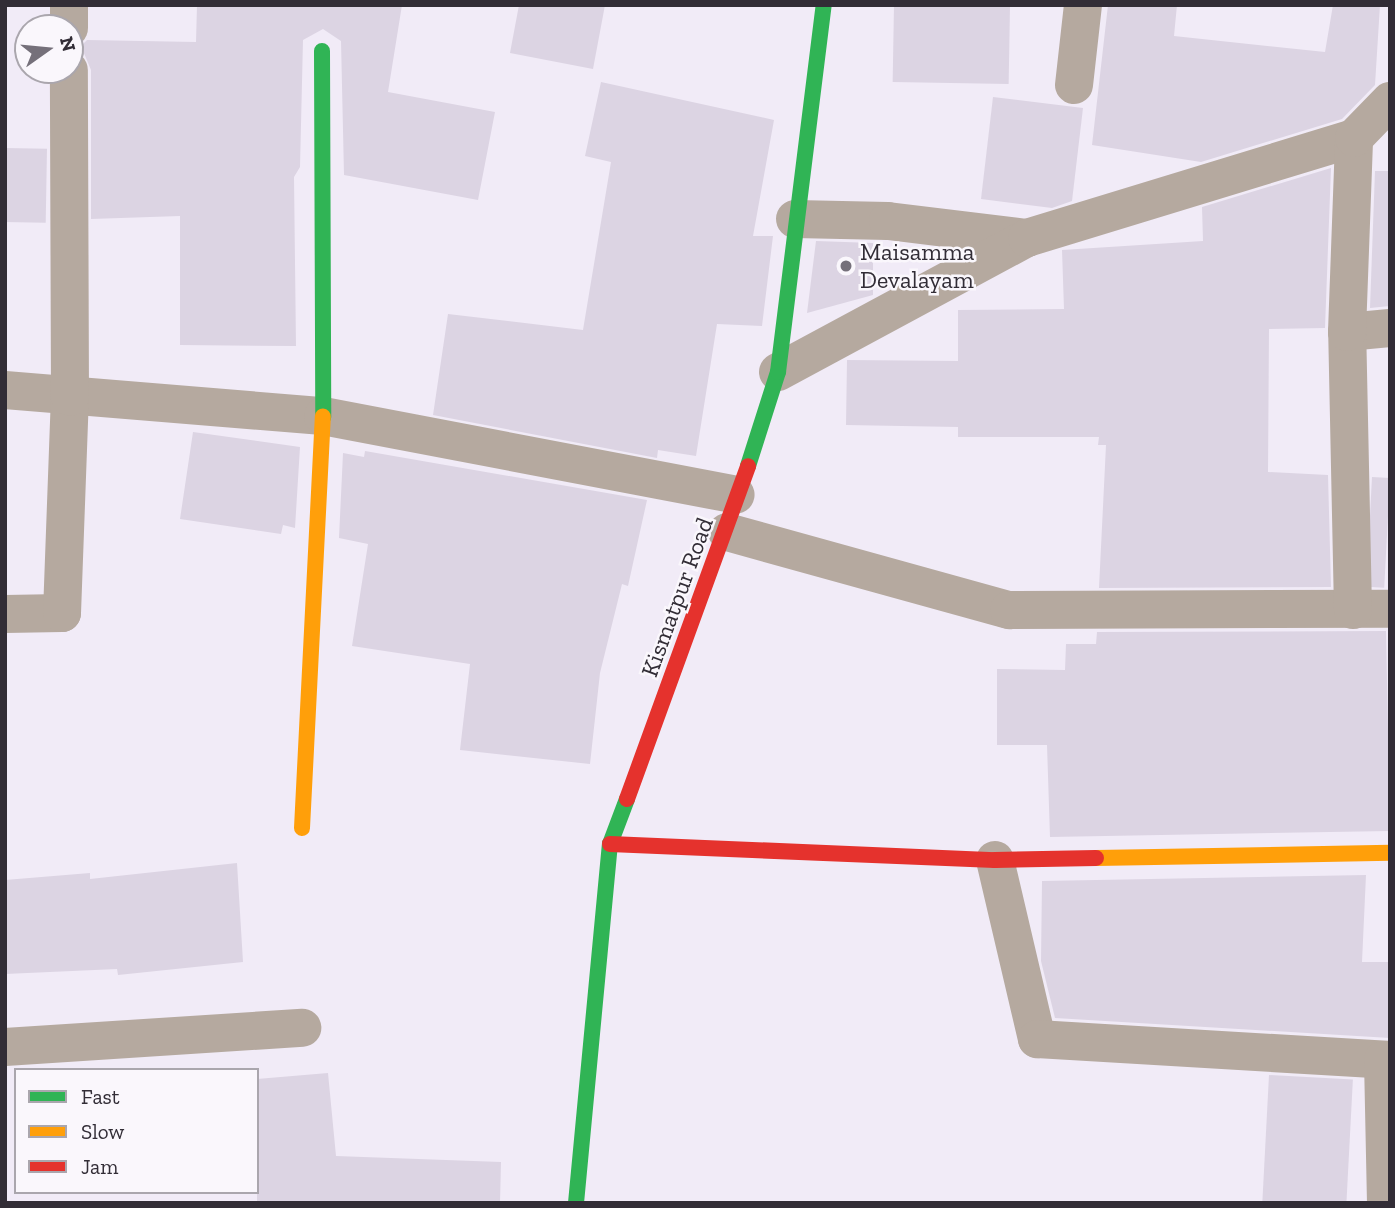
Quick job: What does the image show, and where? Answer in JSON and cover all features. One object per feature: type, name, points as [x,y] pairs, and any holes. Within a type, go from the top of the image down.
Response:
[{"type":"street","name":"Kismatpur Road","points":[[576,1203],[610,844],[731,514],[778,372],[795,219],[824,5]]},
{"type":"street","points":[[1074,85],[1083,5]]},
{"type":"street","points":[[302,828],[323,415],[323,51]]},
{"type":"street","points":[[5,614],[62,613],[70,397],[69,84]]},
{"type":"street","points":[[778,372],[1027,237],[1354,138],[1390,101]]},
{"type":"street","points":[[5,390],[323,415],[731,514],[1009,610],[1371,610],[1347,332],[1354,138]]},
{"type":"street","points":[[795,219],[888,221],[1027,237]]},
{"type":"street","points":[[1347,332],[1390,328]]},
{"type":"street","points":[[610,844],[995,860],[1390,853]]},
{"type":"street","points":[[995,860],[1037,1039],[1386,1060],[1386,1203]]},
{"type":"street","points":[[5,1047],[302,1028]]},
{"type":"building","points":[[197,5],[402,5],[388,92],[495,112],[478,200],[344,175],[341,41],[323,29],[303,40],[300,167],[294,177],[296,346],[180,345],[180,216],[91,219],[91,70],[84,53],[84,43],[87,40],[196,42]]},
{"type":"building","points":[[519,5],[605,5],[593,69],[510,53]]},
{"type":"building","points":[[894,5],[1010,7],[1009,84],[893,82]]},
{"type":"building","points":[[1108,5],[1177,5],[1174,36],[1325,52],[1333,5],[1380,5],[1375,85],[1342,119],[1201,162],[1092,145]]},
{"type":"building","points":[[601,82],[774,120],[753,236],[773,236],[762,326],[717,324],[696,456],[658,450],[657,458],[433,415],[448,314],[583,330],[611,162],[585,156]]},
{"type":"building","points":[[993,97],[1083,108],[1072,201],[1052,208],[981,199]]},
{"type":"building","points":[[5,148],[47,149],[46,223],[5,222]]},
{"type":"building","points":[[1331,168],[1325,328],[1269,329],[1268,472],[1328,475],[1331,587],[1099,588],[1106,445],[1098,445],[1099,437],[958,437],[958,427],[846,425],[847,360],[958,361],[958,310],[1064,309],[1062,250],[1203,241],[1202,207]]},
{"type":"building","points":[[1375,171],[1390,171],[1390,306],[1370,308]]},
{"type":"building","name":"Maisamma Devalayam","points":[[816,241],[873,243],[873,295],[807,313]]},
{"type":"building","points":[[193,432],[300,447],[295,528],[283,525],[281,534],[180,519]]},
{"type":"building","points":[[365,451],[647,500],[628,586],[622,584],[600,673],[590,764],[460,750],[470,664],[352,646],[368,544],[339,538],[343,453],[364,457]]},
{"type":"building","points":[[1372,477],[1390,478],[1384,588],[1366,587]]},
{"type":"building","points":[[1386,631],[1390,831],[1050,837],[1047,745],[997,745],[997,669],[1065,670],[1066,644],[1096,644],[1097,632]]},
{"type":"building","points":[[237,863],[243,962],[118,975],[117,969],[5,974],[5,880],[90,873],[90,879]]},
{"type":"building","points":[[1366,875],[1362,962],[1390,962],[1390,1038],[1055,1018],[1041,961],[1042,881]]},
{"type":"building","points":[[328,1073],[336,1156],[501,1162],[500,1203],[257,1203],[259,1079]]},
{"type":"building","points":[[1269,1075],[1353,1079],[1346,1203],[1262,1203]]},
{"type":"traffic: fast","points":[[748,466],[778,372],[824,5]]},
{"type":"traffic: fast","points":[[322,51],[323,417]]},
{"type":"traffic: fast","points":[[576,1203],[610,844],[627,799]]},
{"type":"traffic: slow","points":[[302,828],[323,417]]},
{"type":"traffic: slow","points":[[1096,858],[1390,853]]},
{"type":"traffic: jam","points":[[627,799],[748,466]]},
{"type":"traffic: jam","points":[[610,844],[995,860],[1096,858]]},
{"type":"place","name":"Maisamma Devalayam","points":[[846,266]]}]
